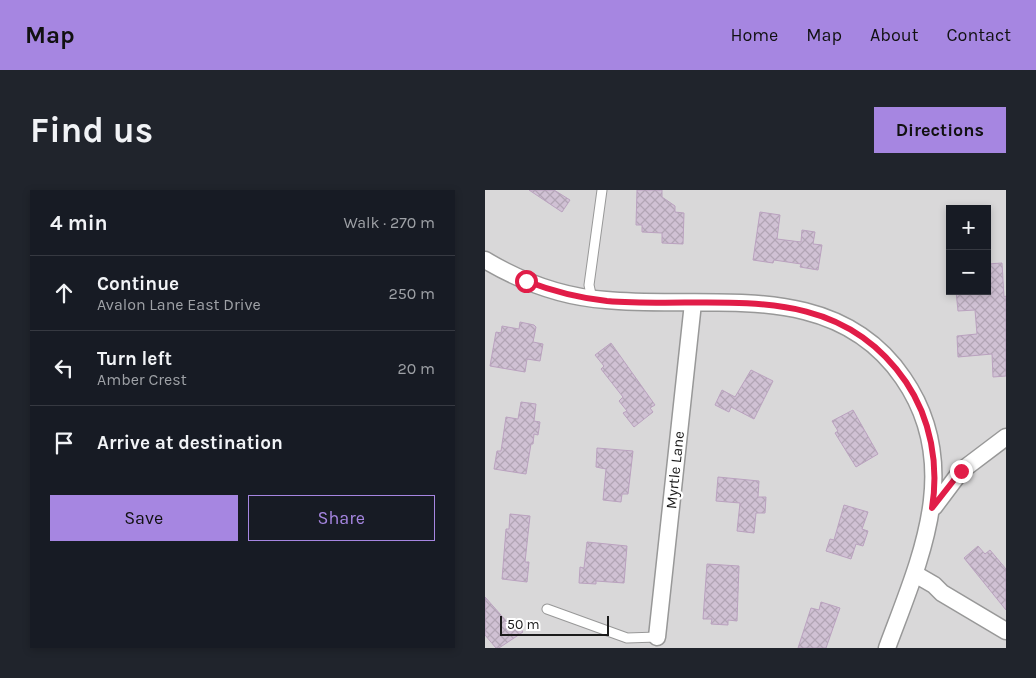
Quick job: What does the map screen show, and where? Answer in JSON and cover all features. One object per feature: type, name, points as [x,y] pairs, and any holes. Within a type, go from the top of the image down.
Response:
[{"type":"street","points":[[485,260],[539,286],[592,299],[772,304],[805,310],[843,324],[876,347],[902,376],[916,398],[930,436],[934,462],[932,508],[915,574],[887,648]]},
{"type":"street","name":"Myrtle Lane","points":[[657,637],[693,303]]},
{"type":"street","points":[[932,508],[961,471],[1006,437]]},
{"type":"street","points":[[915,574],[934,585],[942,593],[1006,631]]},
{"type":"lane","points":[[592,299],[589,285],[602,190]]},
{"type":"lane","points":[[547,608],[627,638],[657,637]]},
{"type":"shaded area","points":[[485,190],[1006,190],[1006,648],[485,648]]},
{"type":"building","points":[[529,190],[554,190],[570,200],[562,212]]},
{"type":"building","points":[[637,190],[662,190],[662,197],[675,206],[675,212],[684,213],[683,244],[662,243],[662,233],[642,232],[642,225],[636,225]]},
{"type":"building","points":[[760,212],[780,215],[777,239],[801,242],[802,230],[815,232],[813,244],[822,245],[818,270],[800,267],[801,264],[774,260],[773,263],[753,260]]},
{"type":"building","points":[[1002,263],[1004,297],[1006,296],[1006,376],[993,377],[992,354],[958,357],[957,336],[977,334],[975,310],[958,311],[956,295],[991,295],[991,264]]},
{"type":"building","points":[[520,322],[536,327],[533,342],[543,344],[540,361],[527,359],[525,372],[490,366],[496,332],[501,333],[502,326],[519,329]]},
{"type":"building","points":[[611,343],[655,405],[650,408],[653,412],[634,427],[623,413],[627,411],[619,401],[623,397],[601,369],[604,366],[595,355]]},
{"type":"building","points":[[751,370],[773,381],[754,419],[731,407],[729,412],[715,405],[722,390],[735,397]]},
{"type":"building","points":[[521,402],[536,404],[534,421],[540,422],[538,435],[534,434],[533,444],[531,444],[526,474],[494,469],[497,451],[501,451],[506,417],[518,419]]},
{"type":"building","points":[[853,410],[878,454],[856,467],[835,433],[838,431],[832,421]]},
{"type":"building","points":[[597,448],[633,451],[628,494],[622,494],[621,502],[603,500],[606,469],[596,467]]},
{"type":"building","points":[[718,477],[759,481],[758,497],[766,497],[765,513],[756,513],[754,533],[737,531],[740,503],[716,501]]},
{"type":"building","points":[[844,505],[868,512],[862,529],[868,531],[863,546],[856,544],[851,559],[826,551],[830,539],[834,540]]},
{"type":"building","points":[[510,514],[530,516],[525,562],[529,562],[527,582],[502,579],[506,529],[509,529]]},
{"type":"building","points":[[587,542],[627,546],[624,583],[596,581],[596,584],[579,583],[580,567],[584,568]]},
{"type":"building","points":[[978,546],[985,554],[990,550],[1006,569],[1006,610],[964,558]]},
{"type":"building","points":[[707,564],[739,566],[737,621],[728,620],[728,625],[711,624],[712,619],[703,619]]},
{"type":"building","points":[[485,597],[508,623],[513,619],[523,632],[499,648],[496,648],[485,635]]},
{"type":"building","points":[[821,602],[840,608],[826,648],[798,648],[811,608],[819,610]]},
{"type":"route","points":[[526,281],[579,297],[619,301],[772,304],[805,310],[837,321],[876,347],[894,365],[916,398],[924,416],[933,449],[935,488],[932,508],[961,471]]}]
